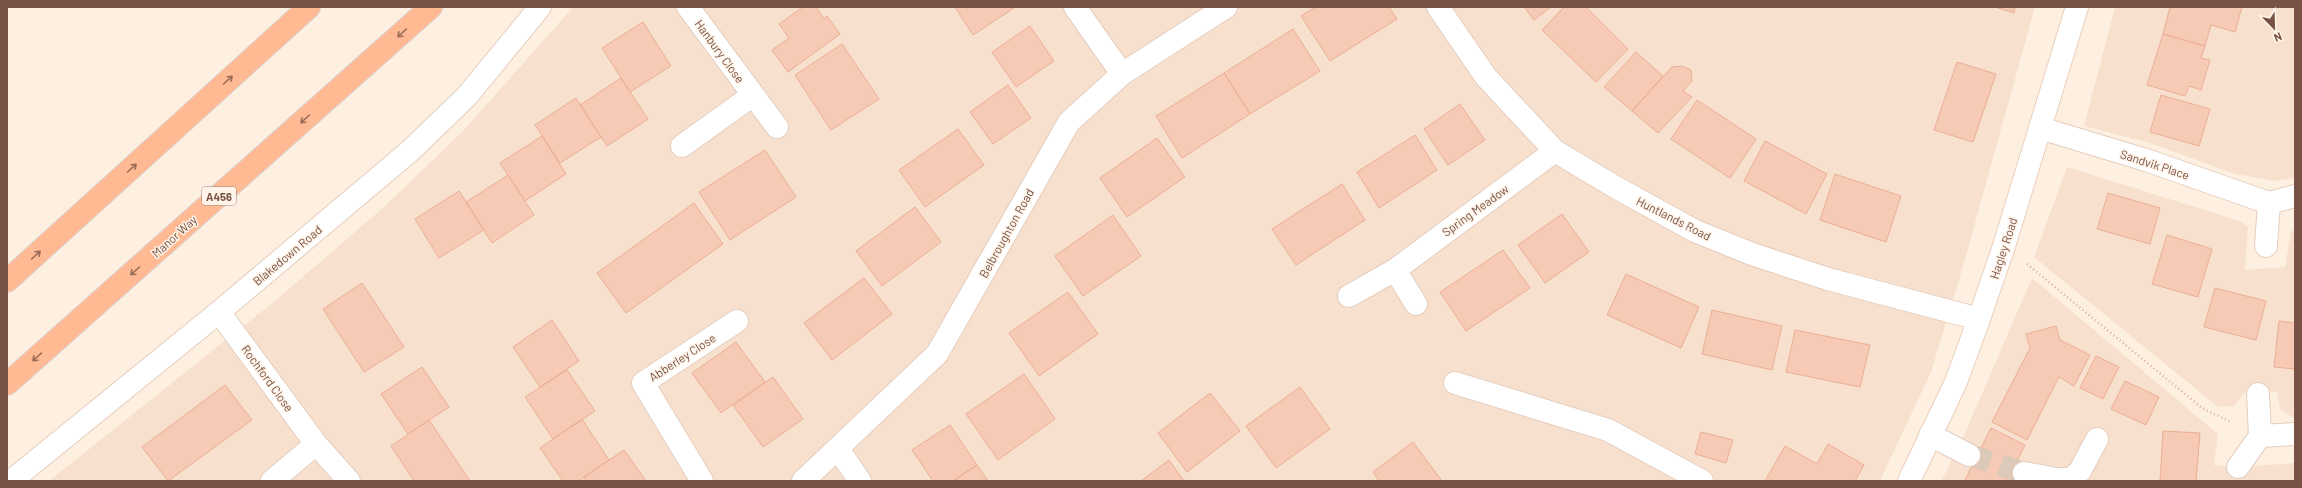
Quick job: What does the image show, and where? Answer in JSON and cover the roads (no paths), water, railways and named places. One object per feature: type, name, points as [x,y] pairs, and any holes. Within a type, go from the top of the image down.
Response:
[{"type":"highway","points":[[7,281],[309,7]]},
{"type":"highway","name":"Manor Way","points":[[7,384],[431,7]]},
{"type":"street","name":"Blakedown Road","points":[[12,481],[219,312],[410,151],[467,96],[540,7]]},
{"type":"street","name":"Hanbury Close","points":[[688,7],[776,127]]},
{"type":"street","points":[[1075,7],[1122,74]]},
{"type":"street","name":"Belbroughton Road","points":[[803,481],[937,354],[1068,122],[1122,74],[1226,7]]},
{"type":"street","name":"Huntlands Road","points":[[1438,7],[1486,77],[1556,151],[1696,231],[1752,254],[1828,279],[1979,319]]},
{"type":"street","name":"Hagley Road","points":[[1909,481],[1956,382],[1979,319],[2004,246],[2077,7]]},
{"type":"street","name":"Hanbury Close","points":[[682,146],[753,95]]},
{"type":"street","name":"Sandvik Place","points":[[2040,128],[2146,160],[2270,203]]},
{"type":"street","name":"Spring Meadow","points":[[1349,296],[1395,270],[1556,151]]},
{"type":"street","points":[[2266,246],[2270,203],[2295,196]]},
{"type":"street","points":[[1395,270],[1416,304]]},
{"type":"street","name":"Rochford Close","points":[[219,312],[316,444],[349,481]]},
{"type":"street","name":"Abberley Close","points":[[702,481],[643,383],[737,321]]},
{"type":"street","points":[[1455,383],[1608,430],[1702,481]]},
{"type":"street","points":[[2238,467],[2260,436],[2258,394]]},
{"type":"street","points":[[2260,436],[2295,434]]},
{"type":"street","points":[[1930,435],[1969,456]]},
{"type":"street","points":[[2024,473],[2056,479],[2071,479],[2080,472],[2097,439]]},
{"type":"street","points":[[272,481],[316,444]]},
{"type":"street","points":[[838,449],[860,481]]},
{"type":"tunnel","points":[[1969,455],[2024,473]]}]
